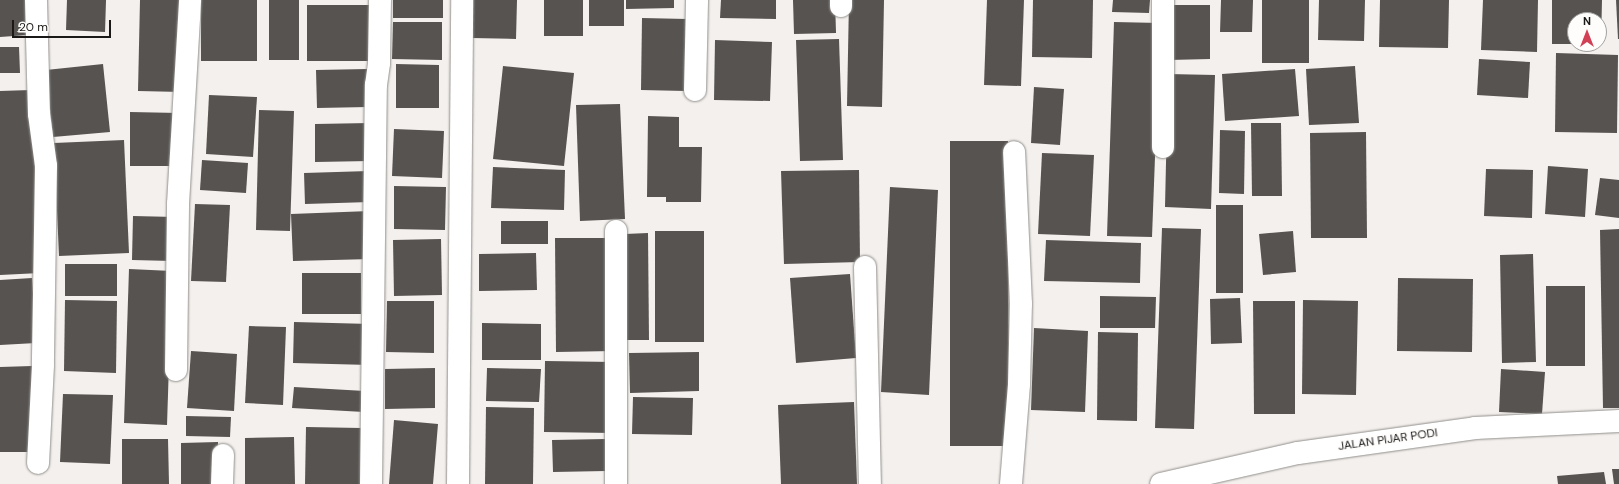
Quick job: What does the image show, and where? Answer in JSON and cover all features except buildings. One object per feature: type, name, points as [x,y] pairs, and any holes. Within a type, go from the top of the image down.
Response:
[{"type":"street","points":[[36,0],[40,114],[46,166],[43,365],[38,463]]},
{"type":"street","points":[[176,370],[178,204],[190,0]]},
{"type":"street","points":[[371,484],[376,85],[379,63],[380,0]]},
{"type":"street","points":[[458,484],[462,0]]},
{"type":"street","points":[[695,90],[696,0]]},
{"type":"street","points":[[1163,0],[1163,147]]},
{"type":"street","points":[[1011,484],[1019,384],[1021,304],[1014,152]]},
{"type":"street","points":[[616,231],[616,484]]},
{"type":"street","points":[[865,267],[870,484]]},
{"type":"street","name":"JALAN PIJAR PODI","points":[[1161,484],[1298,453],[1475,428],[1619,421]]},
{"type":"street","points":[[222,484],[223,455]]}]
